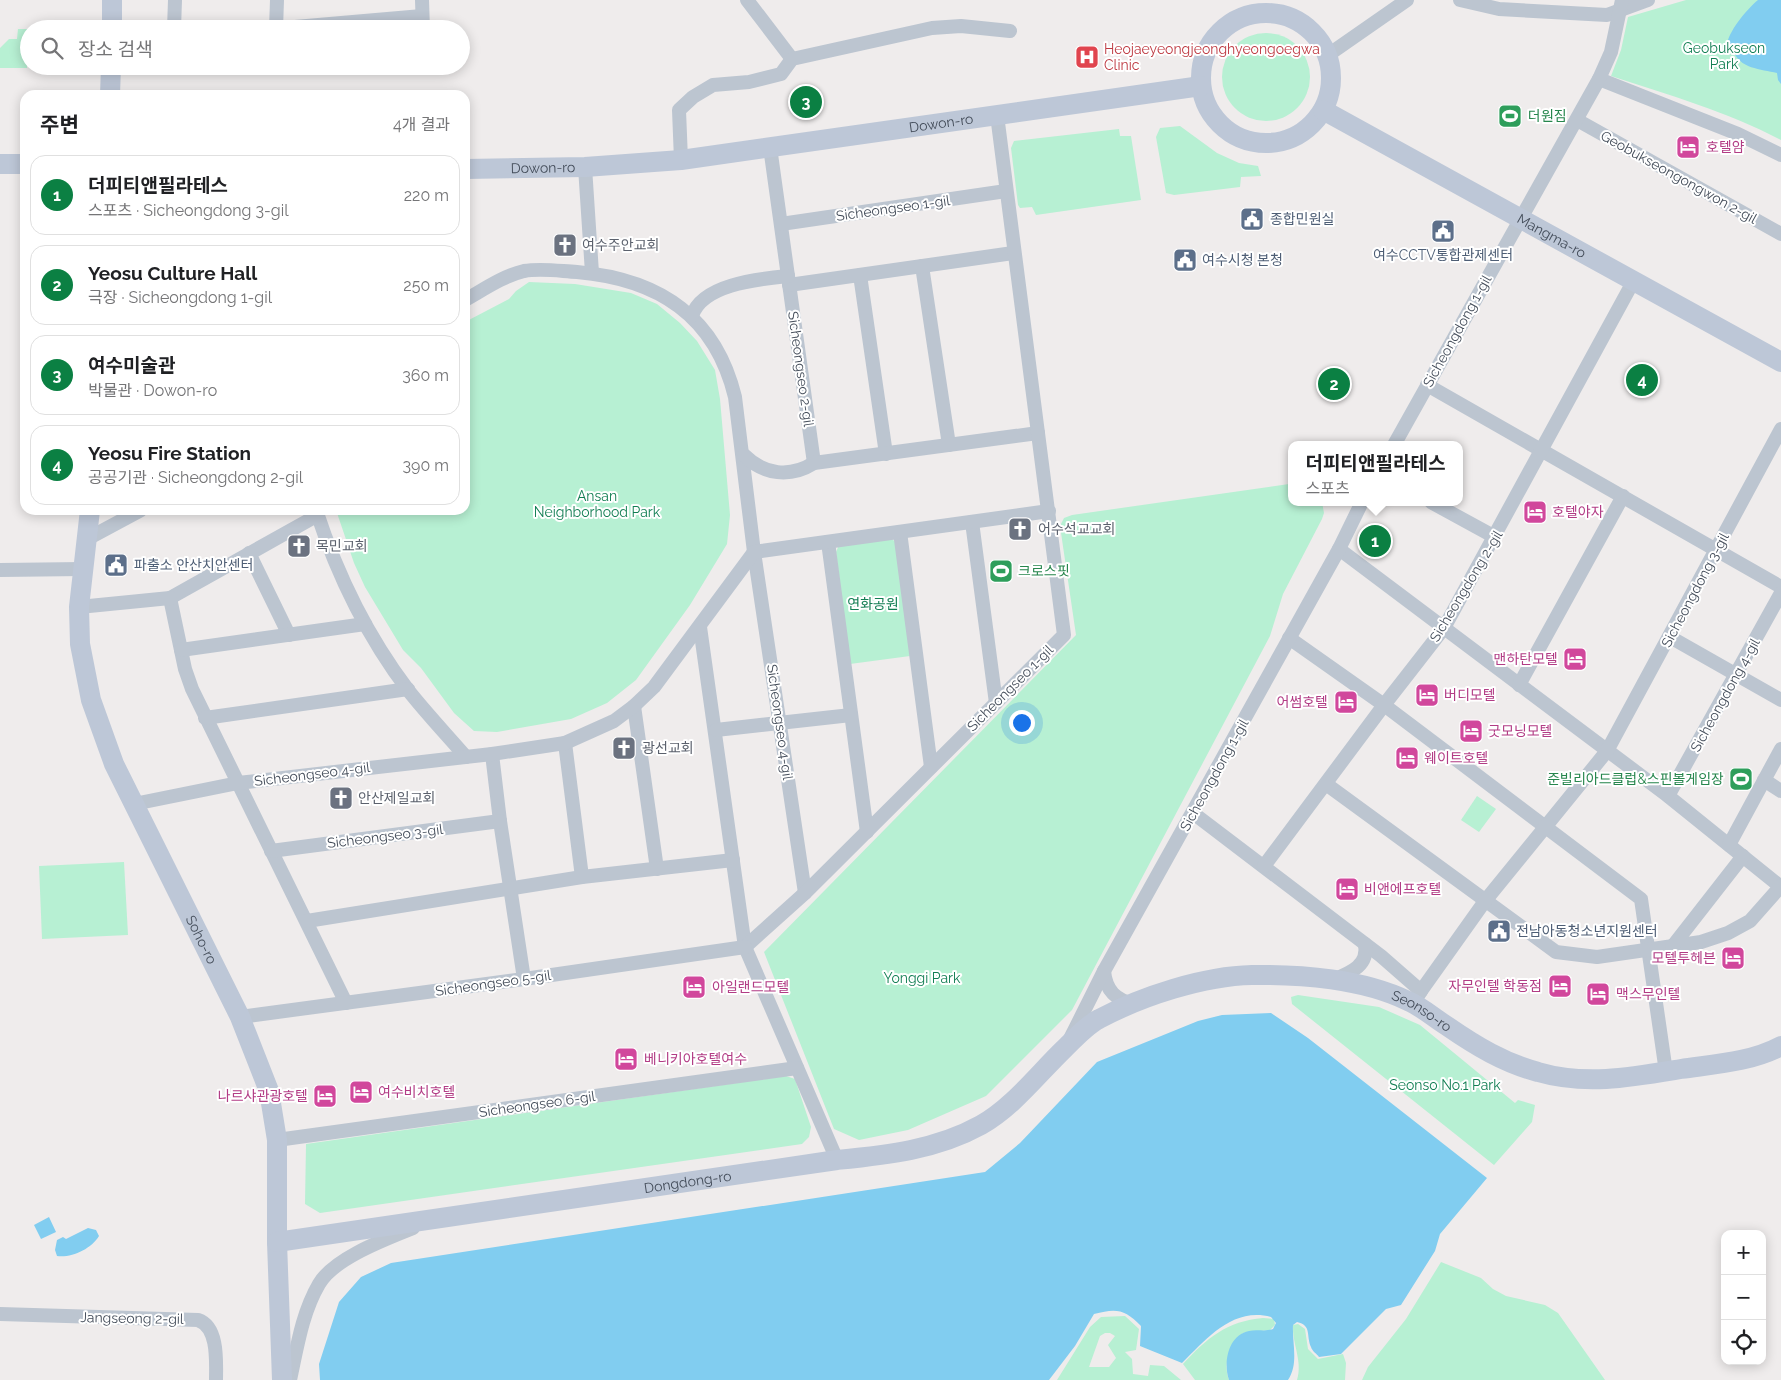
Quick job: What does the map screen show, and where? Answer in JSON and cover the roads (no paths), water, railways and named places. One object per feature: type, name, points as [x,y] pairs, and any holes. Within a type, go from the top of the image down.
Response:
[{"type":"street","points":[[112,0],[112,20]]},
{"type":"street","points":[[174,20],[175,0]]},
{"type":"street","points":[[276,20],[277,0]]},
{"type":"street","points":[[422,0],[422,20]]},
{"type":"street","points":[[747,0],[792,59]]},
{"type":"street","points":[[1328,55],[1407,0]]},
{"type":"street","points":[[1460,0],[1499,9],[1607,15],[1622,4],[1648,0]]},
{"type":"street","name":"Sicheongdong 1-gil","points":[[1396,441],[1599,79],[1612,52],[1622,4]]},
{"type":"street","points":[[1248,7],[1264,12],[1279,7],[1309,28],[1320,41],[1328,55],[1332,85],[1323,110],[1309,127],[1291,139],[1270,144],[1253,142],[1238,137],[1218,122],[1205,102],[1201,86],[1201,70],[1204,55],[1211,41],[1248,7]]},
{"type":"street","points":[[681,160],[678,115],[680,107],[713,85],[748,82],[781,74],[792,59],[900,33],[961,26],[1010,31]]},
{"type":"street","points":[[110,90],[111,75]]},
{"type":"street","points":[[1599,79],[1738,134],[1781,155]]},
{"type":"street","name":"Dowon-ro","points":[[470,169],[585,167],[681,160],[1201,86]]},
{"type":"street","name":"Mangma-ro","points":[[1323,110],[1781,362]]},
{"type":"street","name":"Sicheongseo 1-gil","points":[[745,947],[805,893],[1064,635],[997,115]]},
{"type":"street","name":"Geobukseongongwon 2-gil","points":[[1576,120],[1781,234]]},
{"type":"street","name":"Sicheongseo 2-gil","points":[[770,147],[814,463]]},
{"type":"street","points":[[0,164],[20,164]]},
{"type":"street","points":[[585,167],[592,273]]},
{"type":"street","name":"Sicheongseo 1-gil","points":[[781,224],[1006,191]]},
{"type":"street","points":[[692,316],[697,305],[714,293],[739,284],[860,275],[1014,253]]},
{"type":"street","points":[[922,266],[949,445]]},
{"type":"street","points":[[470,298],[522,272],[544,270],[592,273],[649,288],[675,302],[692,316],[730,374],[744,455],[754,552],[1049,511]]},
{"type":"street","points":[[860,275],[886,454]]},
{"type":"street","name":"Sicheongdong 2-gil","points":[[1264,866],[1384,704],[1444,628],[1495,538],[1633,282]]},
{"type":"street","points":[[1427,384],[1781,587]]},
{"type":"street","name":"Sicheongdong 3-gil","points":[[1417,997],[1485,901],[1607,751],[1781,429]]},
{"type":"street","points":[[744,455],[760,469],[768,471],[799,470],[814,463],[1038,433]]},
{"type":"street","points":[[1519,685],[1623,496]]},
{"type":"street","name":"Sicheongdong 1-gil","points":[[1066,1047],[1104,971],[1194,813],[1339,549],[1360,506]]},
{"type":"street","points":[[1438,506],[1495,538]]},
{"type":"street","name":"Soho-ro","points":[[89,515],[79,607],[80,644],[91,700],[100,731],[134,804],[240,1017],[269,1091],[277,1140],[277,1242],[282,1380]]},
{"type":"street","points":[[86,539],[132,515]]},
{"type":"street","points":[[79,607],[170,598],[314,515]]},
{"type":"street","points":[[318,515],[336,566],[365,624],[408,689],[466,757]]},
{"type":"street","points":[[972,522],[996,702]]},
{"type":"street","points":[[900,532],[931,768]]},
{"type":"street","points":[[828,542],[867,832]]},
{"type":"street","points":[[1326,784],[1556,952],[1597,957],[1701,942],[1728,933],[1750,921],[1781,886],[1668,796],[1339,549]]},
{"type":"street","name":"Sicheongseo 4-gil","points":[[134,804],[238,783],[565,744],[603,727],[634,706],[654,687],[754,552]]},
{"type":"street","name":"Sicheongseo 4-gil","points":[[754,552],[805,893]]},
{"type":"street","points":[[249,553],[290,635]]},
{"type":"street","points":[[0,570],[83,569]]},
{"type":"street","name":"Sicheongdong 4-gil","points":[[1668,796],[1781,593]]},
{"type":"street","points":[[170,598],[180,650],[192,689],[346,1003]]},
{"type":"street","points":[[180,650],[365,624]]},
{"type":"street","points":[[700,626],[745,947],[836,1160]]},
{"type":"street","points":[[1670,637],[1781,700]]},
{"type":"street","points":[[1289,638],[1384,704],[1546,825],[1641,899],[1666,1072]]},
{"type":"street","points":[[206,718],[408,689]]},
{"type":"street","points":[[634,706],[657,869]]},
{"type":"street","points":[[716,730],[851,716]]},
{"type":"street","points":[[565,744],[582,877]]},
{"type":"street","points":[[1729,845],[1781,749]]},
{"type":"street","points":[[492,754],[500,822],[524,980]]},
{"type":"street","points":[[1764,780],[1781,791]]},
{"type":"street","points":[[1194,813],[1365,944],[1417,997]]},
{"type":"street","name":"Sicheongseo 3-gil","points":[[271,851],[500,822]]},
{"type":"street","points":[[1672,947],[1743,856]]},
{"type":"street","points":[[307,921],[582,877],[733,860]]},
{"type":"street","points":[[1333,980],[1352,972],[1362,964],[1366,953],[1365,944]]},
{"type":"street","name":"Sicheongseo 5-gil","points":[[240,1017],[524,980],[745,947]]},
{"type":"street","points":[[1104,971],[1107,984],[1115,997],[1134,1004]]},
{"type":"street","name":"Seonso-ro","points":[[1066,1047],[1097,1020],[1170,991],[1229,976],[1291,975],[1333,980],[1392,994],[1417,997],[1476,1046],[1507,1062],[1539,1073],[1590,1080],[1666,1072],[1736,1061],[1771,1051],[1781,1046]]},
{"type":"street","name":"Dongdong-ro","points":[[277,1242],[836,1160],[891,1154],[919,1148],[966,1133],[984,1124],[1007,1105],[1066,1047]]},
{"type":"street","name":"Sicheongseo 6-gil","points":[[277,1140],[797,1068]]},
{"type":"street","points":[[290,1380],[305,1317],[319,1283],[347,1258],[432,1220]]},
{"type":"street","name":"Jangseong 2-gil","points":[[0,1314],[198,1320],[206,1325],[212,1336],[216,1380]]},
{"type":"water","points":[[1758,0],[1781,0],[1781,84],[1777,73],[1745,65],[1733,50],[1727,46],[1734,28],[1743,15]]},
{"type":"water","points":[[1271,1013],[1308,1038],[1487,1178],[1440,1234],[1435,1251],[1401,1305],[1386,1309],[1341,1354],[1319,1357],[1312,1348],[1307,1328],[1302,1323],[1297,1322],[1293,1325],[1294,1360],[1288,1380],[1229,1380],[1227,1373],[1227,1358],[1236,1338],[1252,1330],[1273,1329],[1276,1323],[1271,1317],[1257,1315],[1232,1321],[1211,1335],[1182,1363],[1140,1346],[1141,1326],[1125,1313],[1108,1311],[1094,1314],[1075,1346],[1049,1380],[320,1380],[319,1364],[339,1302],[361,1277],[391,1263],[985,1172],[1020,1143],[1097,1062],[1198,1021],[1222,1015]]},
{"type":"water","points":[[49,1217],[56,1232],[41,1239],[34,1225]]},
{"type":"water","points":[[88,1228],[96,1230],[99,1236],[96,1241],[81,1252],[69,1256],[57,1256],[55,1250],[57,1240],[63,1237],[66,1239]]},
{"type":"place","name":"Heojaeyeongjeonghyeongoegwa Clinic","points":[[1087,57]]},
{"type":"place","name":"여수미술관","points":[[806,102]]},
{"type":"place","name":"더원짐","points":[[1510,116]]},
{"type":"place","name":"호텔얌","points":[[1688,147]]},
{"type":"place","name":"종합민원실","points":[[1252,219]]},
{"type":"place","name":"여수CCTV통합관제센터","points":[[1443,231]]},
{"type":"place","name":"여수주안교회","points":[[565,245]]},
{"type":"place","name":"여수시청 본청","points":[[1185,260]]},
{"type":"place","name":"Yeosu Fire Station","points":[[1642,380]]},
{"type":"place","name":"Yeosu Culture Hall","points":[[1334,384]]},
{"type":"place","name":"호텔야자","points":[[1535,512]]},
{"type":"place","name":"어수석교교회","points":[[1020,529]]},
{"type":"place","name":"더피티앤필라테스","points":[[1375,541]]},
{"type":"place","name":"목민교회","points":[[299,546]]},
{"type":"place","name":"파출소 안산치안센터","points":[[116,565]]},
{"type":"place","name":"크로스핏","points":[[1001,571]]},
{"type":"place","name":"맨하탄모텔","points":[[1575,659]]},
{"type":"place","name":"버디모텔","points":[[1427,695]]},
{"type":"place","name":"어썸호텔","points":[[1346,702]]},
{"type":"place","name":"굿모닝모텔","points":[[1471,731]]},
{"type":"place","name":"광선교회","points":[[624,748]]},
{"type":"place","name":"웨이트호텔","points":[[1407,758]]},
{"type":"place","name":"준빌리아드클럽&스핀볼게임장","points":[[1741,779]]},
{"type":"place","name":"안산제일교회","points":[[341,798]]},
{"type":"place","name":"비앤에프호텔","points":[[1347,889]]},
{"type":"place","name":"전남아동청소년지원센터","points":[[1499,931]]},
{"type":"place","name":"모텔투헤븐","points":[[1733,958]]},
{"type":"place","name":"자무인텔 학동점","points":[[1560,986]]},
{"type":"place","name":"아일랜드모텔","points":[[694,987]]},
{"type":"place","name":"맥스무인텔","points":[[1598,994]]},
{"type":"place","name":"베니키아호텔여수","points":[[626,1059]]},
{"type":"place","name":"여수비치호텔","points":[[361,1092]]},
{"type":"place","name":"나르샤관광호텔","points":[[325,1096]]},
{"type":"park label","name":"Geobukseon Park","points":[[1724,56]]},
{"type":"park label","name":"Ansan Neighborhood Park","points":[[597,504]]},
{"type":"park label","name":"연화공원","points":[[873,604]]},
{"type":"park label","name":"Yonggi Park","points":[[922,978]]},
{"type":"park label","name":"Seonso No.1 Park","points":[[1445,1085]]}]
